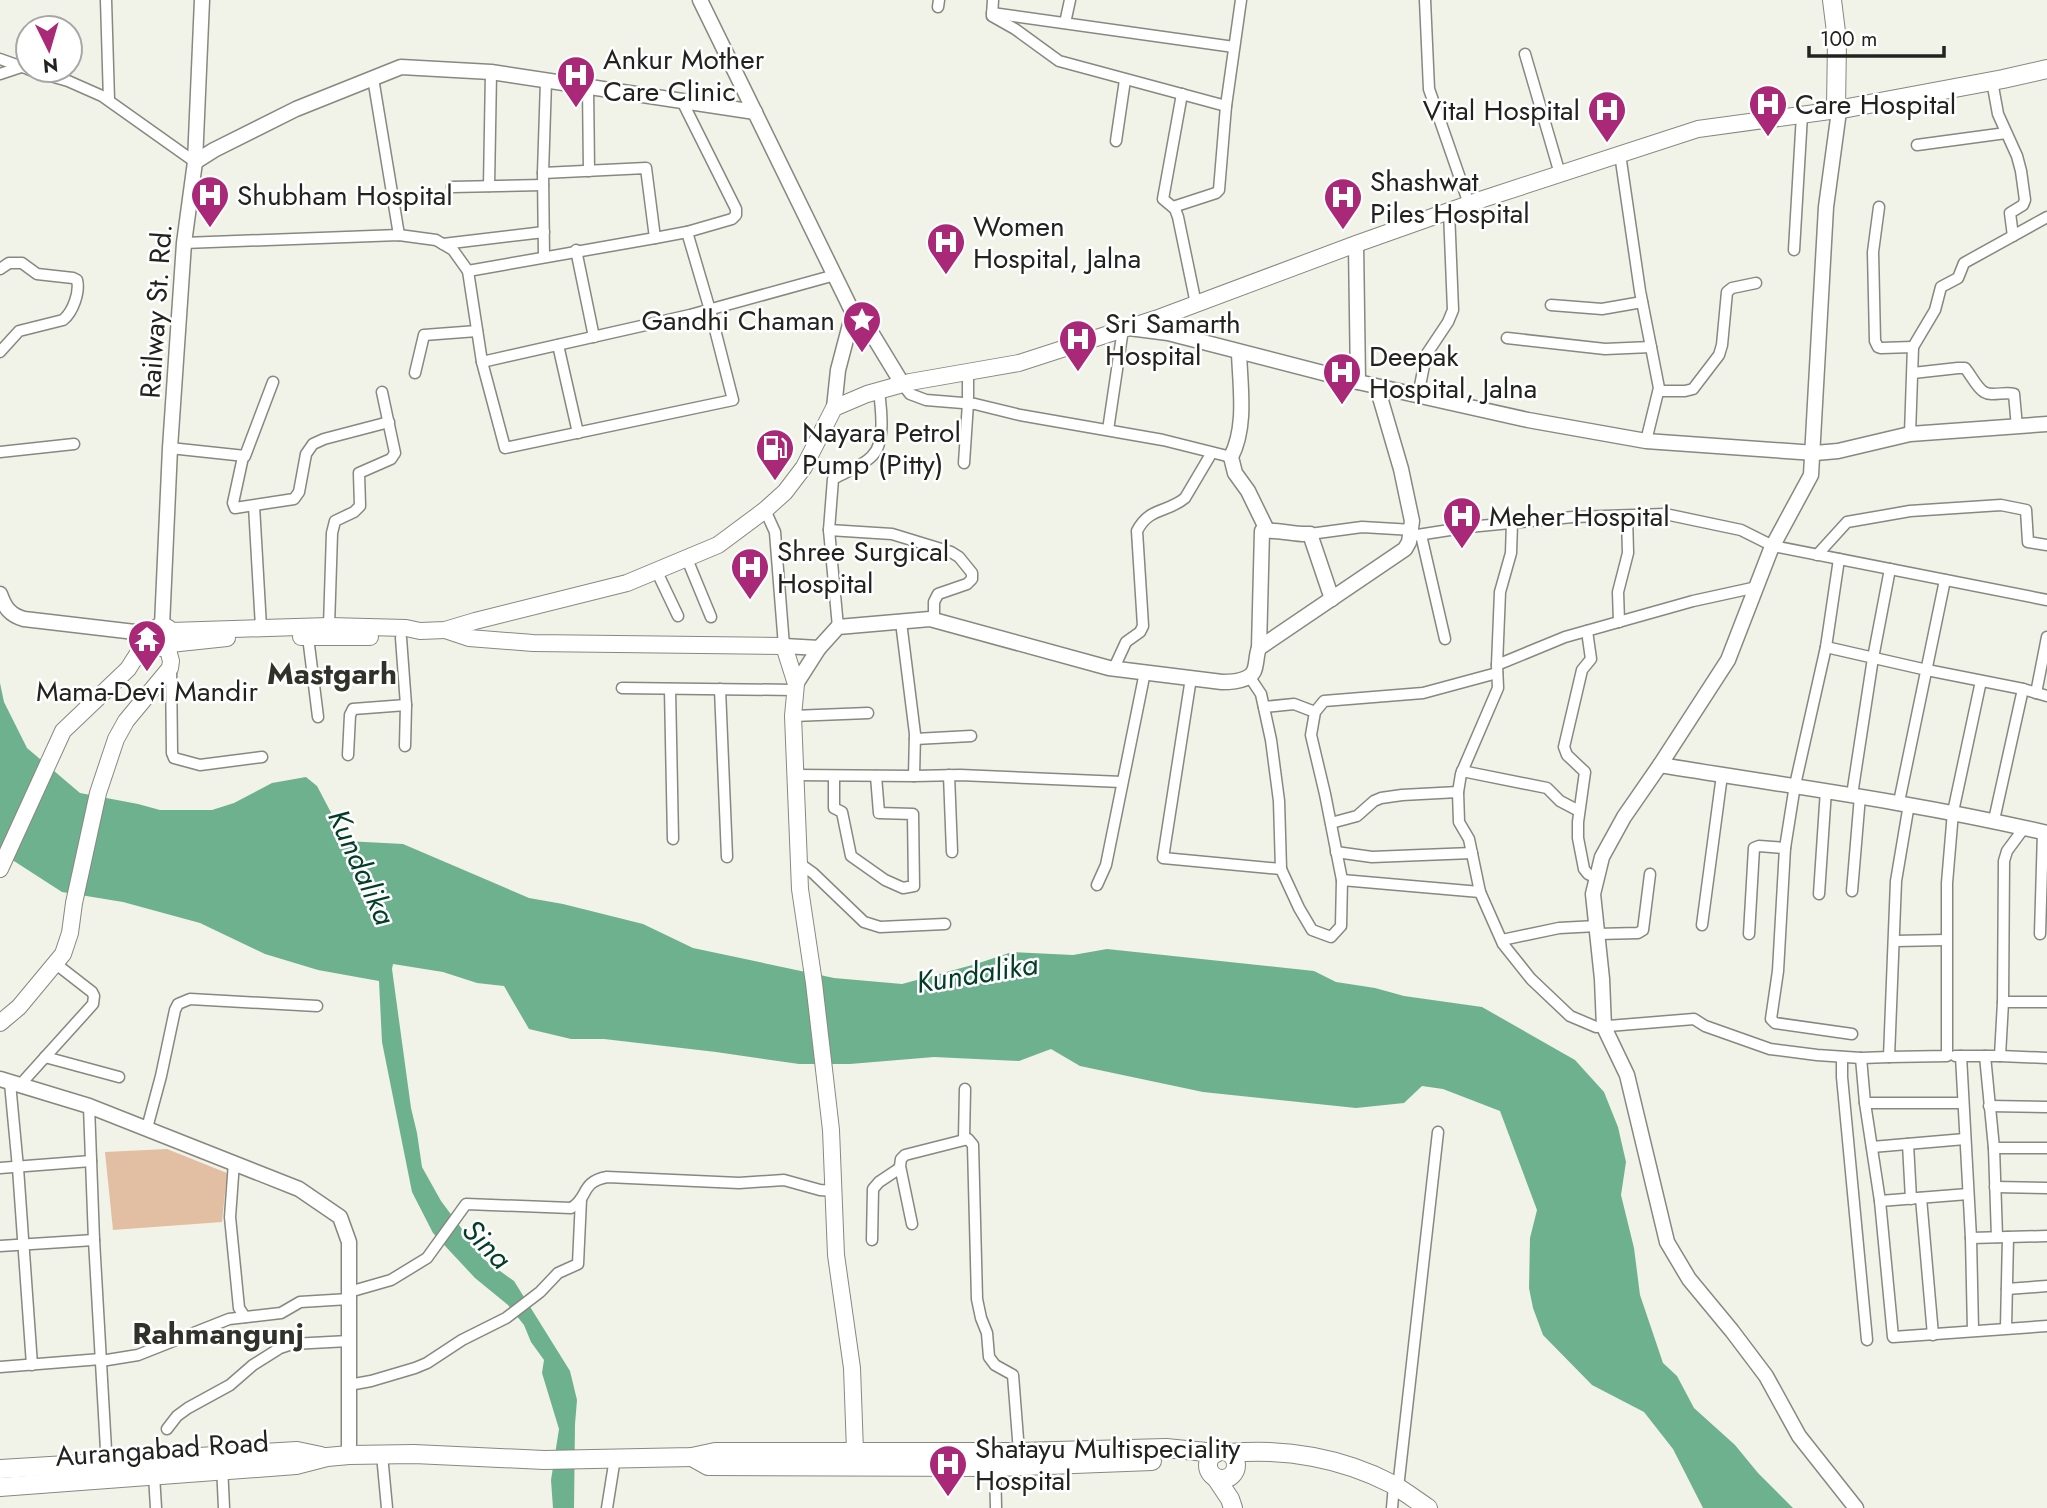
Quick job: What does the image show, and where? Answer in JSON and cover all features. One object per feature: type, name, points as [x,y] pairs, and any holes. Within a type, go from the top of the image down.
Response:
[{"type":"main road","points":[[1832,0],[1837,40],[1838,111]]},
{"type":"main road","points":[[0,869],[63,731],[128,669],[142,647],[261,627],[329,625],[445,630],[628,583],[718,545],[765,510],[785,492],[804,467],[834,408],[879,391],[1019,363],[1196,304],[1476,201],[1698,128],[1838,111],[2047,69]]},
{"type":"main road","points":[[445,630],[469,638],[533,643],[784,646],[795,687],[793,716],[800,889],[831,1130],[836,1255],[852,1368],[855,1451]]},
{"type":"main road","points":[[167,643],[248,636],[406,638],[420,631]]},
{"type":"main road","points":[[0,1023],[19,1007],[62,954],[70,933],[98,793],[116,739],[167,643]]},
{"type":"main road","points":[[609,1458],[692,1457],[715,1452],[855,1451],[995,1460],[1018,1452],[1166,1448],[1223,1465]]},
{"type":"main road","name":"Aurangabad Road","points":[[0,1469],[154,1475],[297,1451],[327,1457],[382,1455],[544,1460],[609,1458]]},
{"type":"main road","points":[[692,1457],[708,1466],[995,1460],[1163,1460],[1223,1465],[1255,1451],[1334,1460],[1396,1487],[1428,1508]]},
{"type":"main road","name":"Aurangabad Road","points":[[0,1487],[107,1472],[222,1464]]},
{"type":"main road","points":[[1223,1465],[1231,1503]]},
{"type":"street","points":[[106,0],[109,100]]},
{"type":"street","name":"Railway St. Rd.","points":[[167,643],[170,448],[184,243],[195,162],[202,0]]},
{"type":"street","points":[[701,0],[853,313],[869,330],[903,385],[915,397],[968,403],[1163,440],[1231,457]]},
{"type":"street","points":[[993,0],[992,16],[1059,61],[1226,106]]},
{"type":"street","points":[[1065,23],[1070,0]]},
{"type":"street","points":[[1175,211],[1219,190],[1226,106],[1241,0]]},
{"type":"street","points":[[1425,0],[1431,94],[1476,201]]},
{"type":"street","points":[[992,13],[1234,47]]},
{"type":"street","points":[[1525,54],[1560,174]]},
{"type":"street","points":[[74,84],[109,100],[195,162],[296,109],[401,67],[491,72],[755,112]]},
{"type":"street","points":[[489,186],[491,72]]},
{"type":"street","points":[[373,78],[399,235]]},
{"type":"street","points":[[1116,141],[1125,80]]},
{"type":"street","points":[[544,257],[546,81]]},
{"type":"street","points":[[1992,81],[1998,114],[2017,156],[2024,195],[2023,205],[2010,213],[2013,236]]},
{"type":"street","points":[[588,86],[589,171]]},
{"type":"street","points":[[1181,94],[1163,196],[1164,201],[1175,211],[1196,304]]},
{"type":"street","points":[[468,271],[687,232],[732,219],[737,212],[682,101]]},
{"type":"street","points":[[1838,111],[1826,207],[1811,475],[1773,546],[1728,660],[1661,765],[1623,817],[1602,857],[1593,894],[1604,1027],[1627,1075],[1667,1242],[1689,1279],[1766,1376],[1800,1436],[1856,1508]]},
{"type":"street","points":[[1794,250],[1802,115]]},
{"type":"street","points":[[1917,145],[2006,134]]},
{"type":"street","points":[[1620,154],[1642,302],[1659,391],[1646,441]]},
{"type":"street","points":[[452,187],[489,186],[589,171],[646,168],[655,238]]},
{"type":"street","points":[[1879,207],[1873,252],[1875,341],[1881,348],[1913,347]]},
{"type":"street","points":[[1418,396],[1426,355],[1453,310],[1449,211]]},
{"type":"street","points":[[1910,434],[1913,347],[1935,310],[1941,288],[1958,278],[1966,261],[2047,217]]},
{"type":"street","points":[[443,244],[544,232]]},
{"type":"street","points":[[184,243],[399,235],[436,240],[453,250],[468,271],[482,362],[505,448],[733,401],[687,232]]},
{"type":"street","points":[[1356,244],[1358,382]]},
{"type":"street","points":[[576,250],[594,337]]},
{"type":"street","points":[[0,269],[9,263],[22,263],[37,274],[73,278],[78,287],[70,313],[63,320],[19,331],[2,344]]},
{"type":"street","points":[[482,362],[710,310],[835,275]]},
{"type":"street","points":[[1659,391],[1685,391],[1695,387],[1719,355],[1727,292],[1732,288],[1756,283]]},
{"type":"street","points":[[1551,305],[1602,309],[1642,302]]},
{"type":"street","points":[[834,408],[838,370],[853,313]]},
{"type":"street","points":[[1108,430],[1126,328],[1168,333],[1377,387],[1528,420],[1646,441],[1838,452],[1910,434],[2047,424]]},
{"type":"street","points":[[415,373],[424,335],[477,331]]},
{"type":"street","points":[[1507,338],[1605,349],[1651,347]]},
{"type":"street","points":[[558,345],[578,433]]},
{"type":"street","points":[[1239,352],[1240,427],[1231,457],[1235,473],[1248,491],[1267,530]]},
{"type":"street","points":[[1913,373],[1965,369],[1984,392],[2014,394],[2017,426]]},
{"type":"street","points":[[964,463],[968,373]]},
{"type":"street","points":[[273,382],[247,455],[243,457],[234,506],[239,508],[294,499],[297,497],[306,454],[318,441],[389,422]]},
{"type":"street","points":[[1377,387],[1445,639]]},
{"type":"street","points":[[838,627],[829,530],[833,480],[872,457],[879,446],[879,391]]},
{"type":"street","points":[[329,625],[332,533],[335,521],[360,506],[359,473],[393,457],[395,448],[382,392]]},
{"type":"street","points":[[0,452],[74,444]]},
{"type":"street","points":[[170,448],[243,457]]},
{"type":"street","points":[[1114,668],[1126,642],[1140,632],[1143,626],[1137,531],[1145,518],[1185,498],[1211,454]]},
{"type":"street","points":[[1817,555],[1847,522],[1909,511],[2001,505],[2026,510],[2028,542],[2047,545]]},
{"type":"street","points":[[254,506],[261,627]]},
{"type":"street","points":[[765,510],[775,532],[784,646],[819,648]]},
{"type":"street","points":[[622,688],[795,687],[819,648],[838,627],[934,620],[1108,668],[1233,682],[1249,677],[1254,672],[1259,648],[1262,531],[1275,529],[1310,534],[1362,527],[1415,534],[1573,517],[1665,514],[1741,530],[1773,546],[2047,600]]},
{"type":"street","points":[[1619,622],[1618,592],[1628,555],[1627,516]]},
{"type":"street","points":[[1512,523],[1511,553],[1500,592],[1497,669],[1499,688],[1462,771],[1458,792],[1460,822],[1469,839],[1480,892],[1502,940],[1531,979],[1570,1016],[1596,1027],[1694,1019],[1705,1026],[1770,1049],[1842,1057],[2047,1058]]},
{"type":"street","points":[[829,530],[897,534],[959,557],[972,573],[972,579],[967,584],[938,594],[934,602],[934,620]]},
{"type":"street","points":[[1310,534],[1332,599]]},
{"type":"street","points":[[1259,648],[1405,549],[1415,534]]},
{"type":"street","points":[[687,559],[711,617]]},
{"type":"street","points":[[1839,559],[1826,647],[1795,785],[1785,848],[1778,971],[1771,1021],[1852,1034]]},
{"type":"street","points":[[1852,891],[1856,795],[1873,658],[1890,569]]},
{"type":"street","points":[[657,572],[678,616]]},
{"type":"street","points":[[1889,1057],[1896,881],[1904,803],[1945,580]]},
{"type":"street","points":[[1249,677],[1262,694],[1279,801],[1281,869],[1312,930],[1331,937],[1341,926],[1342,880],[1311,735],[1315,712],[1324,701],[1423,693],[1497,669],[1565,637],[1693,601],[1757,587]]},
{"type":"street","points":[[0,594],[7,610],[17,617],[167,643],[174,758],[201,765],[262,757]]},
{"type":"street","points":[[901,622],[915,739],[914,776]]},
{"type":"street","points":[[1587,631],[1591,659],[1582,670],[1564,743],[1567,755],[1586,772],[1577,830],[1584,869],[1597,878]]},
{"type":"street","points":[[308,637],[318,717]]},
{"type":"street","points":[[1826,647],[2041,695],[2047,637]]},
{"type":"street","points":[[401,638],[406,705],[405,746]]},
{"type":"street","points":[[1097,885],[1106,865],[1145,672]]},
{"type":"street","points":[[1191,678],[1163,858],[1281,869]]},
{"type":"street","points":[[1947,1056],[1945,940],[1953,812],[1981,681]]},
{"type":"street","points":[[670,689],[673,839]]},
{"type":"street","points":[[720,689],[727,857]]},
{"type":"street","points":[[1994,820],[2023,689]]},
{"type":"street","points":[[1264,707],[1294,704],[1315,712]]},
{"type":"street","points":[[348,755],[350,715],[353,709],[406,705]]},
{"type":"street","points":[[793,716],[868,713]]},
{"type":"street","points":[[915,739],[971,736]]},
{"type":"street","points":[[1661,765],[1904,803],[1994,820],[2045,833],[2040,934]]},
{"type":"street","points":[[1462,771],[1547,788],[1560,801],[1579,811]]},
{"type":"street","points":[[795,775],[949,775],[1122,782]]},
{"type":"street","points":[[949,775],[952,852]]},
{"type":"street","points":[[1702,925],[1722,775]]},
{"type":"street","points":[[834,776],[834,808],[842,812],[851,856],[885,880],[903,888],[914,886],[913,814],[879,813],[876,776]]},
{"type":"street","points":[[1819,894],[1826,790]]},
{"type":"street","points":[[1331,823],[1357,816],[1381,798],[1458,792]]},
{"type":"street","points":[[2000,1056],[2004,860],[2007,850],[2024,828]]},
{"type":"street","points":[[1749,934],[1754,848],[1785,848]]},
{"type":"street","points":[[1336,852],[1372,857],[1472,853]]},
{"type":"street","points":[[799,863],[864,922],[872,926],[880,928],[944,924]]},
{"type":"street","points":[[1502,940],[1559,928],[1638,933],[1643,930],[1650,874]]},
{"type":"street","points":[[1342,880],[1480,892]]},
{"type":"street","points":[[1895,941],[1945,940]]},
{"type":"street","points":[[10,1083],[45,1057],[93,1004],[92,992],[56,964]]},
{"type":"street","points":[[147,1128],[178,1004],[190,999],[317,1006]]},
{"type":"street","points":[[2003,1002],[2047,1002]]},
{"type":"street","points":[[1961,1056],[1973,1330]]},
{"type":"street","points":[[1984,1056],[2007,1289],[2006,1328]]},
{"type":"street","points":[[45,1057],[119,1077]]},
{"type":"street","points":[[1842,1057],[1867,1339]]},
{"type":"street","points":[[1861,1058],[1880,1201],[1892,1335],[1897,1338],[2047,1326]]},
{"type":"street","points":[[10,1083],[89,1106],[234,1162],[299,1189],[340,1217],[349,1242],[349,1455]]},
{"type":"street","points":[[10,1083],[32,1365]]},
{"type":"street","points":[[964,1139],[965,1089]]},
{"type":"street","points":[[1865,1103],[1964,1103]]},
{"type":"street","points":[[89,1106],[107,1472]]},
{"type":"street","points":[[1989,1106],[2047,1107]]},
{"type":"street","points":[[1392,1508],[1438,1132]]},
{"type":"street","points":[[912,1224],[900,1168],[901,1159],[905,1155],[968,1139],[973,1145],[979,1310],[987,1333],[989,1357],[995,1365],[1013,1375],[1018,1452]]},
{"type":"street","points":[[1872,1147],[1965,1139]]},
{"type":"street","points":[[1908,1144],[1933,1335]]},
{"type":"street","points":[[1994,1148],[2047,1148]]},
{"type":"street","points":[[0,1168],[90,1161]]},
{"type":"street","points":[[234,1162],[230,1217],[239,1308],[244,1317]]},
{"type":"street","points":[[872,1240],[873,1189],[878,1182],[900,1168]]},
{"type":"street","points":[[0,1367],[101,1360],[138,1354],[229,1319],[281,1313],[300,1302],[349,1295],[391,1280],[427,1258],[466,1204],[565,1209],[577,1205],[590,1183],[607,1177],[739,1184],[784,1180],[834,1191]]},
{"type":"street","points":[[1995,1187],[2047,1188]]},
{"type":"street","points":[[1880,1201],[1968,1194]]},
{"type":"street","points":[[349,1385],[415,1368],[506,1318],[540,1292],[558,1273],[578,1264],[580,1198]]},
{"type":"street","points":[[1971,1238],[2047,1236]]},
{"type":"street","points":[[0,1246],[94,1240]]},
{"type":"street","points":[[2007,1289],[2047,1286]]},
{"type":"street","points":[[167,1429],[177,1416],[188,1408],[230,1385],[253,1365],[280,1348],[292,1344],[349,1342]]},
{"type":"street","points":[[382,1455],[387,1508]]},
{"type":"street","points":[[607,1508],[609,1458]]},
{"type":"street","points":[[995,1460],[996,1508]]},
{"type":"street","points":[[222,1464],[224,1508]]},
{"type":"street","points":[[154,1475],[156,1508]]},
{"type":"shaded area","points":[[167,1149],[227,1173],[222,1222],[113,1230],[105,1152]]},
{"type":"water","name":"Kundalika","points":[[0,683],[4,702],[27,748],[80,793],[160,810],[212,810],[234,803],[272,783],[306,777],[317,786],[346,841],[403,844],[529,898],[643,924],[693,948],[834,978],[902,984],[1012,952],[1073,955],[1107,949],[1314,971],[1336,982],[1404,996],[1482,1007],[1575,1060],[1604,1092],[1618,1127],[1626,1162],[1621,1195],[1634,1248],[1640,1295],[1663,1363],[1677,1376],[1694,1408],[1735,1445],[1793,1508],[1703,1508],[1673,1449],[1644,1412],[1592,1385],[1543,1335],[1529,1288],[1530,1238],[1537,1210],[1500,1111],[1443,1089],[1422,1086],[1404,1103],[1356,1108],[1203,1092],[1080,1066],[1051,1049],[1019,1061],[934,1057],[850,1064],[799,1064],[604,1039],[571,1039],[529,1029],[504,986],[477,983],[443,972],[393,964],[411,1108],[422,1167],[441,1201],[486,1261],[514,1281],[570,1371],[577,1400],[574,1508],[553,1508],[551,1480],[559,1429],[542,1373],[544,1360],[531,1342],[524,1325],[508,1305],[475,1278],[433,1233],[412,1192],[382,1042],[379,981],[318,970],[265,954],[200,923],[123,902],[62,892],[0,852]]},
{"type":"place","name":"Ankur Mother Care Clinic","points":[[576,109]]},
{"type":"place","name":"Care Hospital","points":[[1768,138]]},
{"type":"place","name":"Vital Hospital","points":[[1607,144]]},
{"type":"place","name":"Shubham Hospital","points":[[210,229]]},
{"type":"place","name":"Shashwat Piles Hospital","points":[[1343,231]]},
{"type":"place","name":"Women Hospital, Jalna","points":[[946,276]]},
{"type":"place","name":"Gandhi Chaman","points":[[862,354]]},
{"type":"place","name":"Sri Samarth Hospital","points":[[1078,373]]},
{"type":"place","name":"Deepak Hospital, Jalna","points":[[1342,406]]},
{"type":"place","name":"Nayara Petrol Pump (Pitty)","points":[[775,482]]},
{"type":"place","name":"Meher Hospital","points":[[1462,550]]},
{"type":"place","name":"Shree Surgical Hospital","points":[[750,601]]},
{"type":"place","name":"Mama-Devi Mandir","points":[[147,673]]},
{"type":"place","name":"Shatayu Multispeciality Hospital","points":[[948,1498]]},
{"type":"district","name":"Mastgarh","points":[[332,673]]},
{"type":"district","name":"Rahmangunj","points":[[218,1333]]},
{"type":"water label","name":"Sina","points":[[487,1244]]}]
